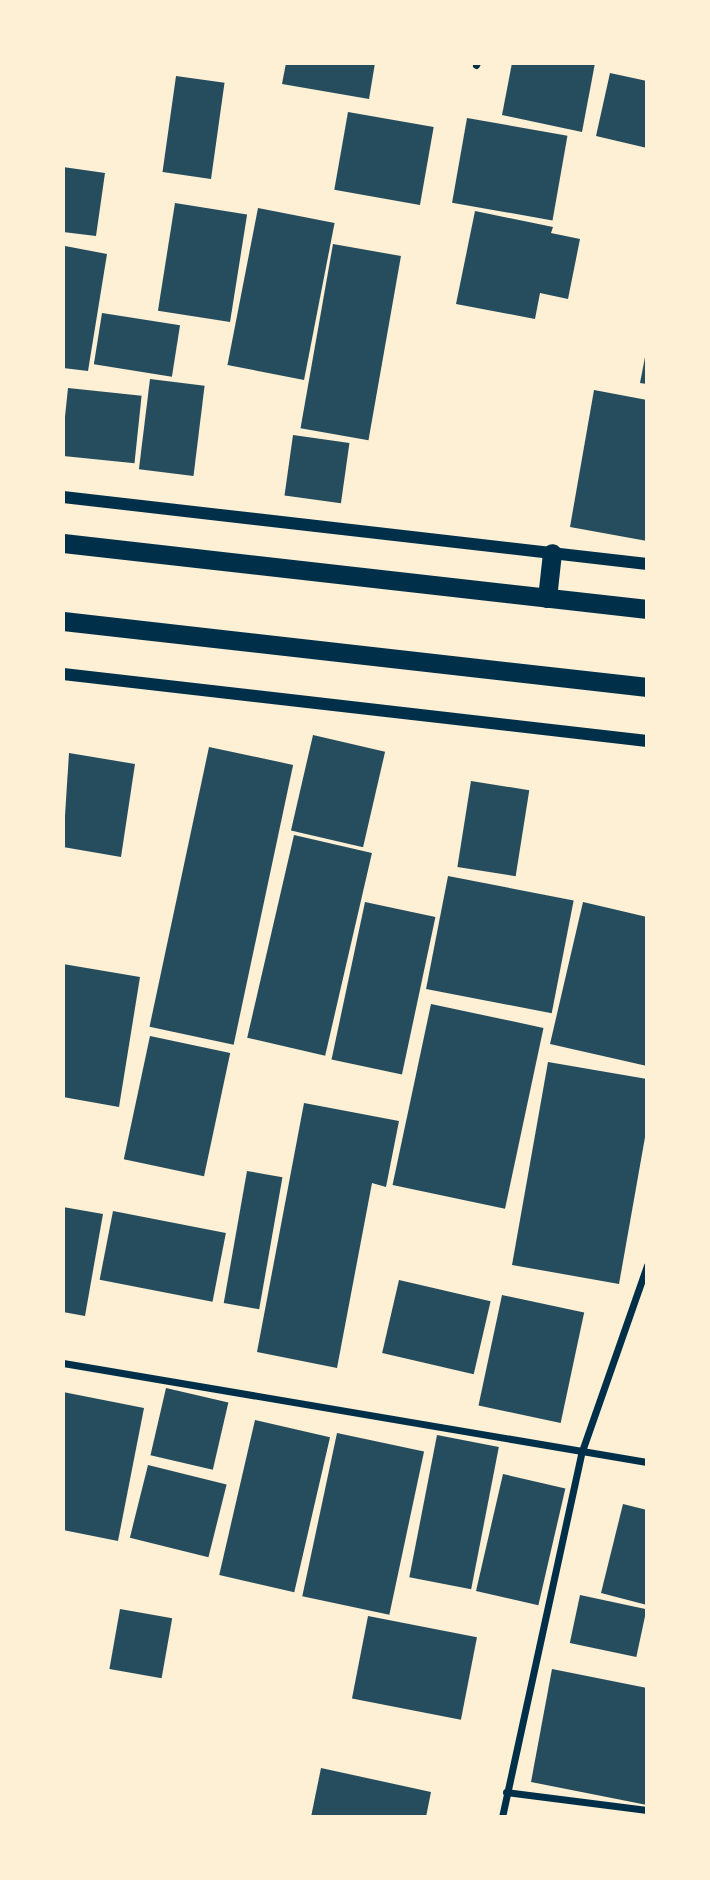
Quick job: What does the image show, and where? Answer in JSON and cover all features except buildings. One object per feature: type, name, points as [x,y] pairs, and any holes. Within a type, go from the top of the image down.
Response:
[{"type":"highway","points":[[63,543],[647,609]]},
{"type":"highway","points":[[547,598],[552,553]]},
{"type":"highway","points":[[63,621],[647,687]]},
{"type":"street","points":[[63,497],[647,564]]},
{"type":"street","points":[[63,674],[647,741]]},
{"type":"street","points":[[502,1817],[582,1451],[647,1265]]},
{"type":"street","points":[[63,1363],[647,1462]]},
{"type":"street","points":[[506,1792],[647,1810]]}]
